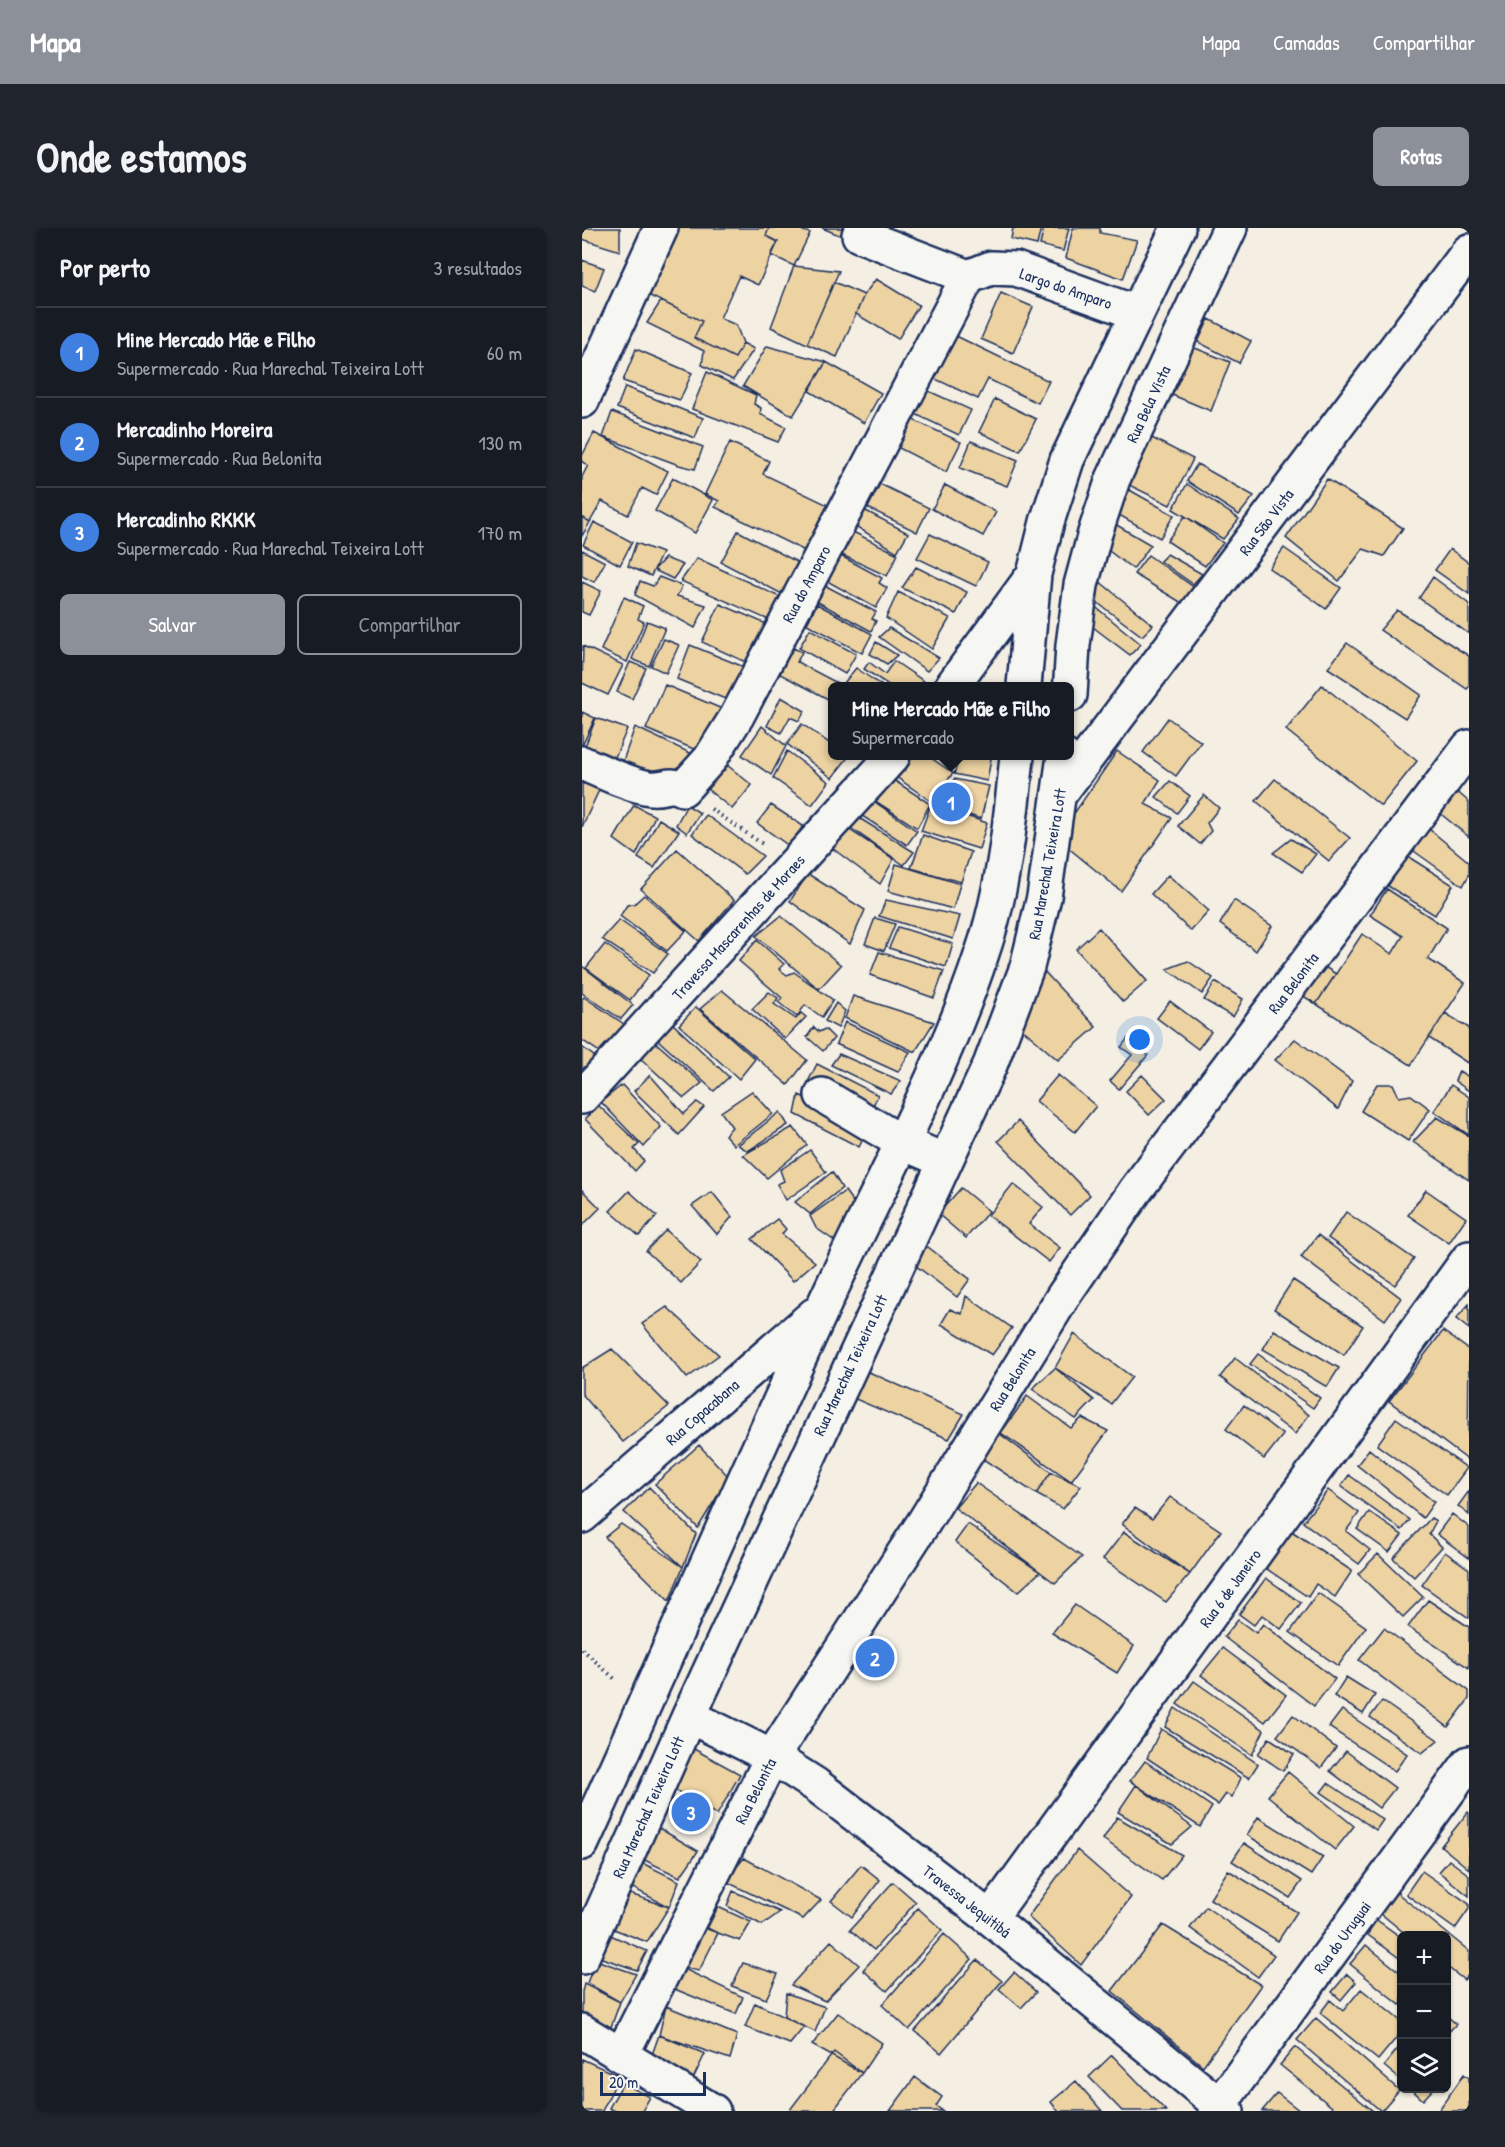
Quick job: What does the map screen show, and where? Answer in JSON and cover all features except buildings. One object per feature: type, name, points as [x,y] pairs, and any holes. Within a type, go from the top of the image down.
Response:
[{"type":"street","points":[[582,401],[662,228]]},
{"type":"street","points":[[1024,682],[1034,574],[1047,522],[1067,460],[1178,228]]},
{"type":"street","name":"Rua Bela Vista","points":[[1071,682],[1081,585],[1113,479],[1230,228]]},
{"type":"street","points":[[859,235],[968,277]]},
{"type":"street","name":"Rua São Vista","points":[[1060,792],[1469,251]]},
{"type":"street","name":"Largo do Amparo","points":[[968,277],[991,268],[1016,269],[1137,313]]},
{"type":"street","name":"Rua do Amparo","points":[[683,789],[710,759],[737,716],[968,277]]},
{"type":"street","points":[[956,682],[1034,574]]},
{"type":"street","name":"Rua Belonita","points":[[622,2054],[772,1757],[924,1522],[1064,1295],[1128,1201],[1469,747]]},
{"type":"street","name":"Travessa Mascarenhas de Moraes","points":[[582,1097],[889,760]]},
{"type":"street","points":[[582,1843],[822,1308],[949,1044],[983,951],[999,885],[1013,802],[1017,760]]},
{"type":"street","name":"Rua Marechal Teixeira Lott","points":[[582,1957],[689,1716],[990,1065],[1027,966],[1044,897],[1064,760]]},
{"type":"street","points":[[582,763],[651,789],[674,785],[683,789]]},
{"type":"street","points":[[822,1095],[901,1142],[945,1161]]},
{"type":"street","name":"Rua 6 de Janeiro","points":[[990,1918],[1469,1258]]},
{"type":"street","name":"Rua Copacabana","points":[[582,1516],[822,1308]]},
{"type":"street","name":"Travessa Jequitibá","points":[[689,1716],[772,1757],[816,1785],[990,1918],[1221,2109]]},
{"type":"street","name":"Rua do Uruguai","points":[[1221,2109],[1469,1763]]},
{"type":"street","points":[[582,2031],[713,2111]]},
{"type":"path","points":[[683,789],[793,866]]},
{"type":"path","points":[[582,1649],[623,1685],[648,1698]]},
{"type":"place","name":"Mine Mercado Mãe e Filho","points":[[951,802]]},
{"type":"place","name":"Mercadinho Moreira","points":[[875,1658]]},
{"type":"place","name":"Mercadinho RKKK","points":[[691,1812]]}]
